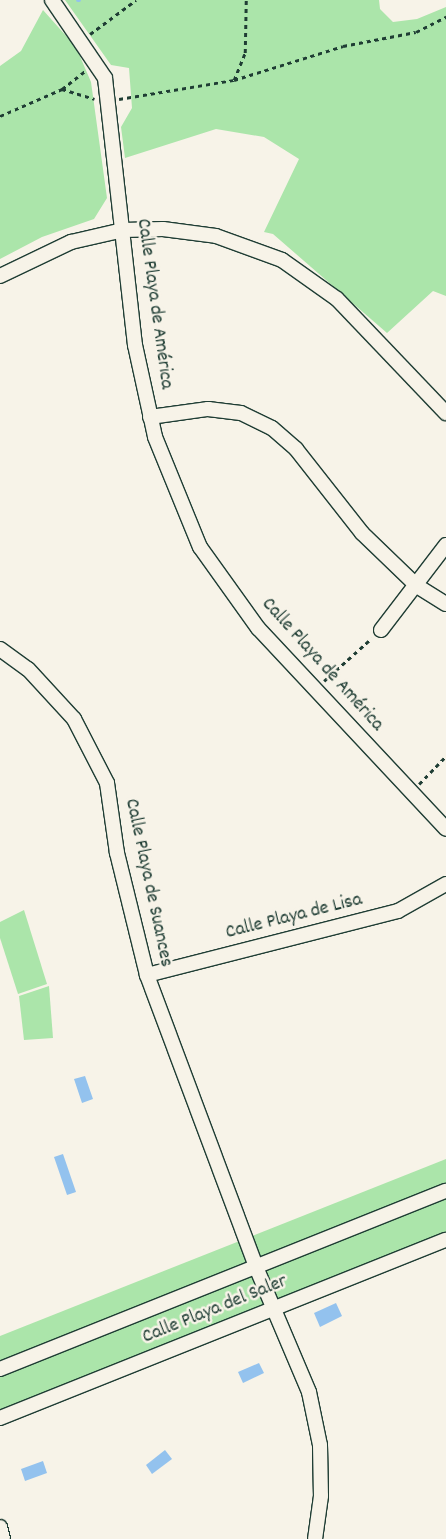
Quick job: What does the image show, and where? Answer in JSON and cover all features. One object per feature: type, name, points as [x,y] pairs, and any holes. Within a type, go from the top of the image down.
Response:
[{"type":"street","name":"Calle Playa de América","points":[[52,0],[104,78],[135,345],[155,437],[200,547],[258,628],[314,691],[446,829]]},
{"type":"street","points":[[0,276],[70,242],[123,230],[163,229],[216,236],[282,260],[337,299],[446,412]]},
{"type":"street","points":[[150,417],[208,409],[241,413],[272,428],[308,463],[362,533],[418,586],[446,604]]},
{"type":"street","points":[[381,630],[418,586],[446,544]]},
{"type":"street","name":"Calle Playa de Suances","points":[[0,650],[28,669],[74,719],[107,783],[117,852],[147,976],[256,1267],[309,1392],[320,1445],[322,1496],[316,1539]]},
{"type":"street","name":"Calle Playa de Lisa","points":[[147,976],[398,911],[446,884]]},
{"type":"street","name":"Calle Playa del Saler","points":[[0,1369],[446,1191]]},
{"type":"street","name":"Calle Playa del Saler","points":[[0,1418],[446,1240]]},
{"type":"street","points":[[0,1526],[3,1539]]},
{"type":"path","points":[[80,40],[136,0]]},
{"type":"path","points":[[234,80],[245,53],[246,0]]},
{"type":"path","points":[[62,89],[107,100],[234,80],[343,46],[416,32],[446,17]]},
{"type":"path","points":[[0,116],[62,89],[95,63]]},
{"type":"path","points":[[314,691],[381,630]]},
{"type":"path","points":[[412,792],[446,756]]},
{"type":"green space","points":[[65,0],[379,0],[380,9],[393,22],[417,19],[446,7],[446,296],[433,291],[387,333],[273,234],[264,232],[299,159],[264,137],[216,129],[125,158],[121,127],[132,108],[129,68],[111,65]]},
{"type":"green space","points":[[43,10],[76,47],[91,82],[107,198],[94,219],[42,237],[0,259],[0,66],[21,51]]},
{"type":"green space","points":[[24,910],[47,984],[18,994],[0,938],[0,922]]},
{"type":"green space","points":[[49,986],[53,1038],[24,1040],[19,996]]},
{"type":"green space","points":[[446,1159],[446,1242],[0,1423],[0,1336]]},
{"type":"water","points":[[85,1076],[93,1099],[82,1103],[74,1079]]},
{"type":"water","points":[[63,1154],[76,1192],[67,1195],[54,1157]]},
{"type":"water","points":[[336,1303],[342,1316],[320,1327],[314,1313]]},
{"type":"water","points":[[259,1363],[264,1373],[243,1383],[238,1372]]},
{"type":"water","points":[[165,1450],[172,1459],[152,1474],[146,1465]]},
{"type":"water","points":[[43,1461],[47,1473],[25,1481],[21,1469]]}]
